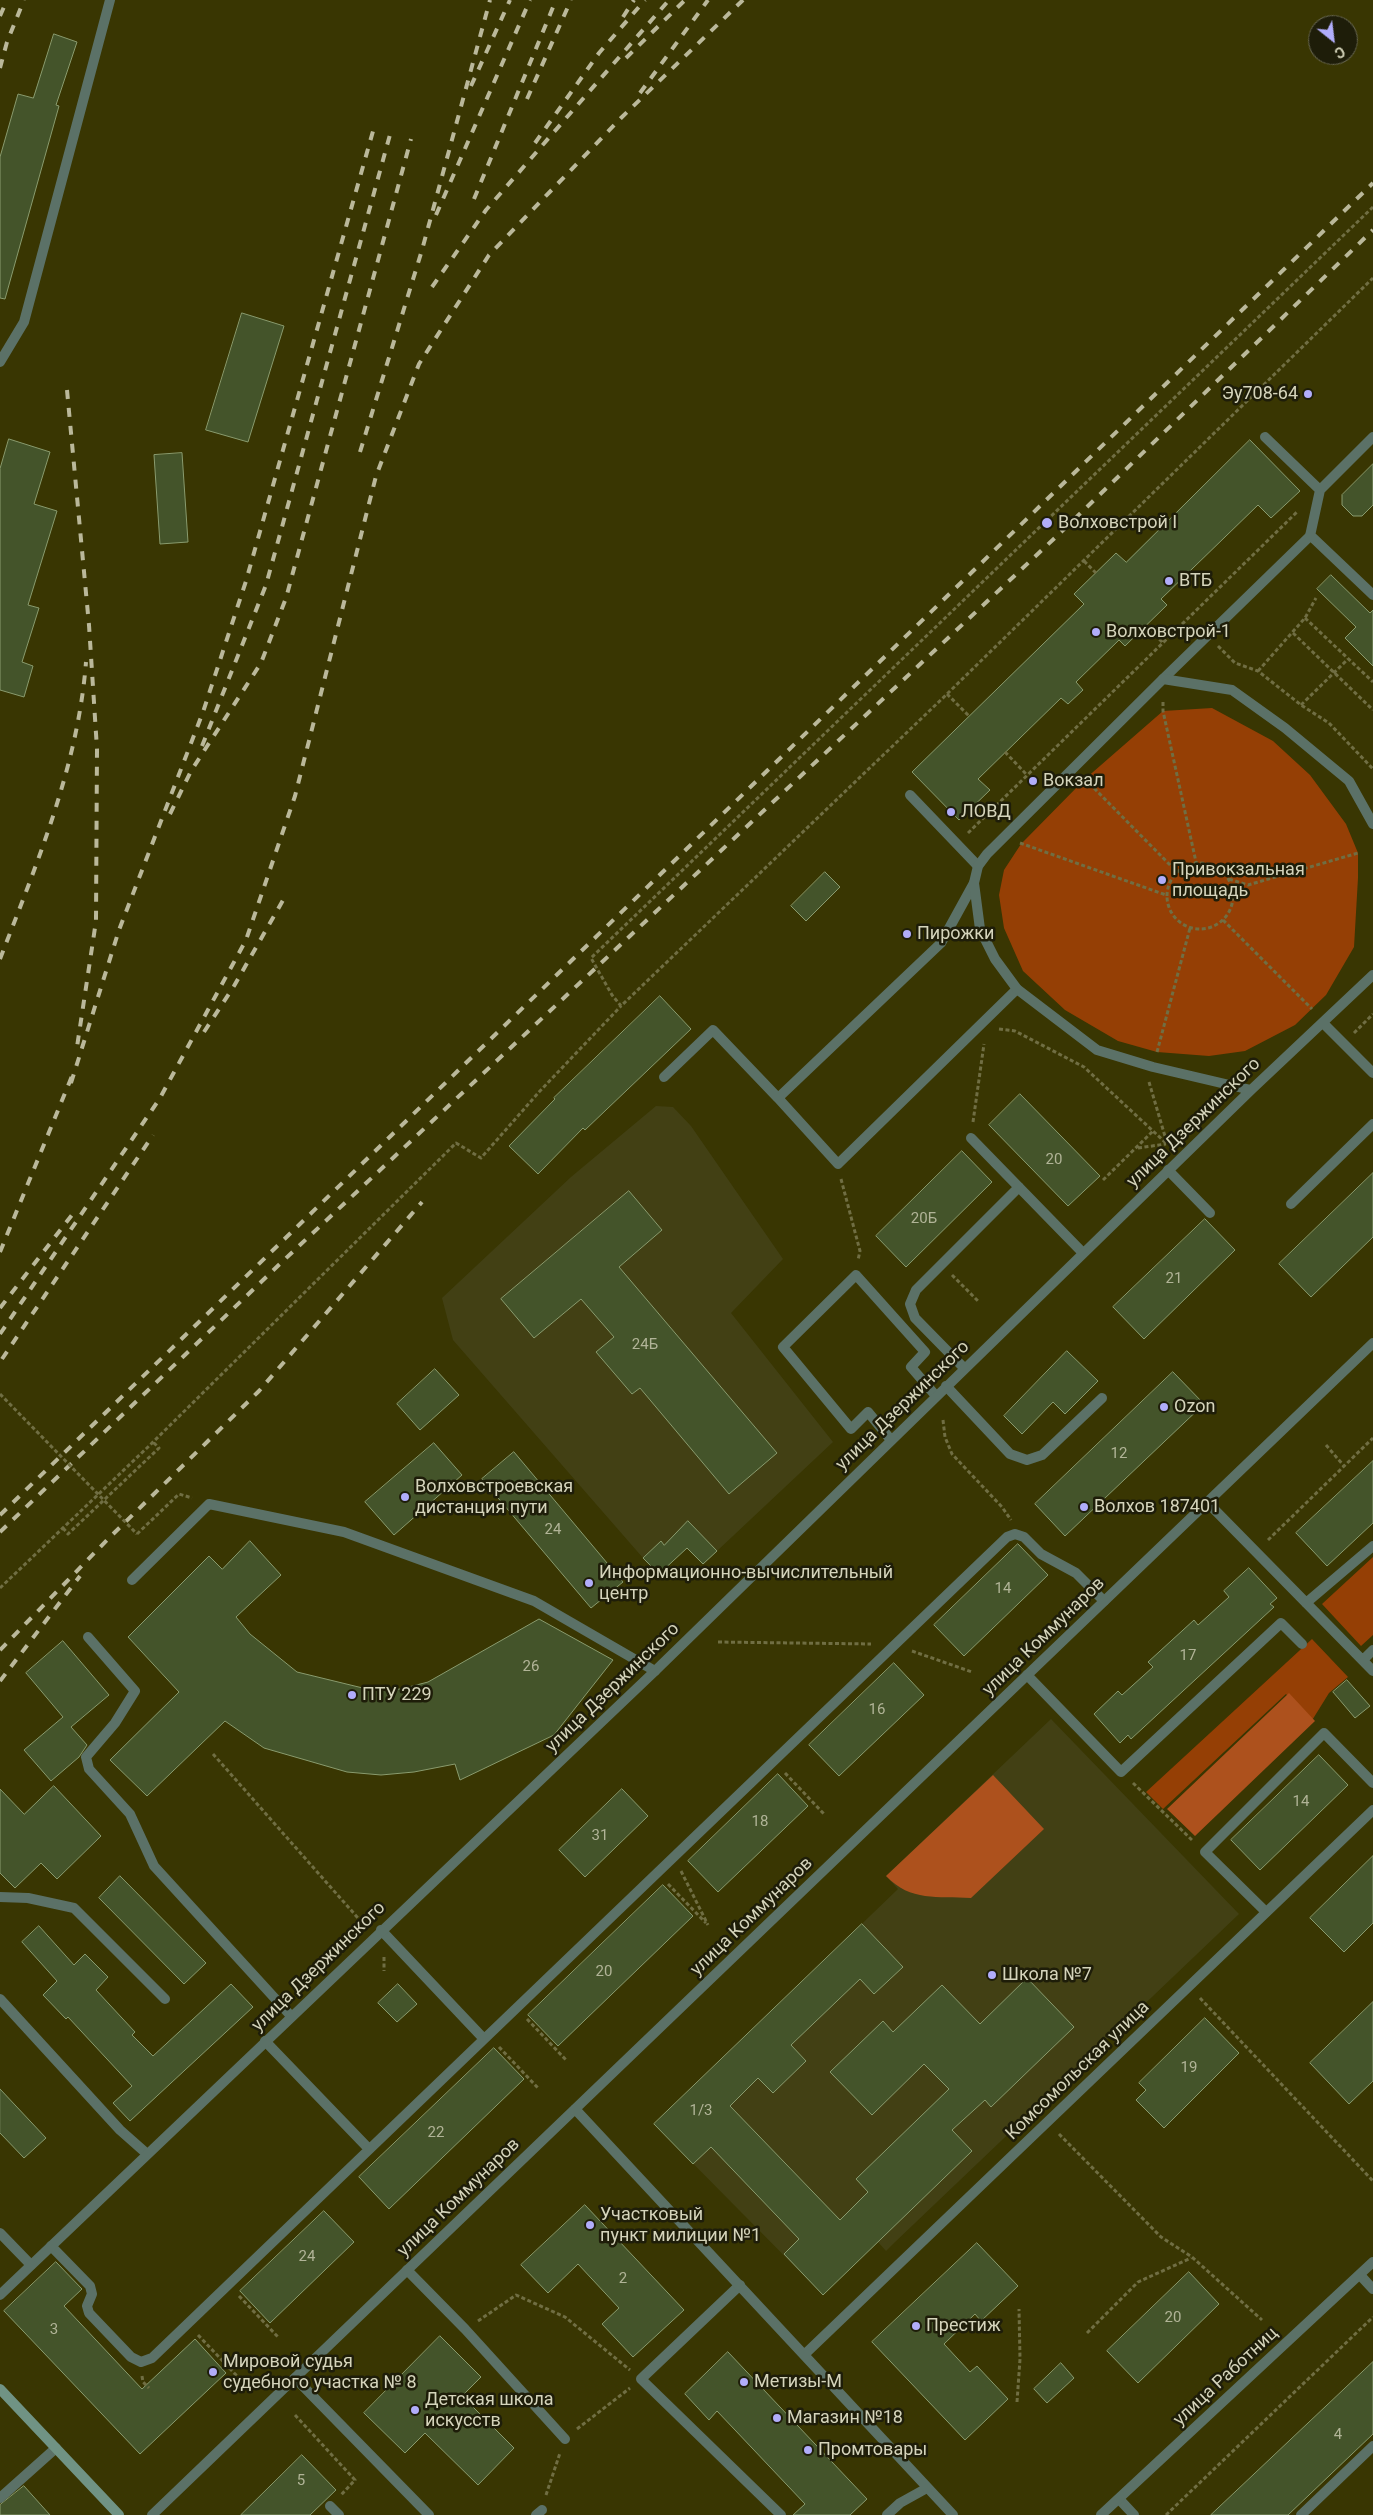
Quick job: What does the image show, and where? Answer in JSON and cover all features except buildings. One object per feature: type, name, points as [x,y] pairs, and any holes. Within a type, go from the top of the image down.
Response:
[{"type":"main road","points":[[0,2389],[119,2515]]},
{"type":"street","points":[[0,362],[24,322],[110,0]]},
{"type":"street","points":[[1265,437],[1320,490]]},
{"type":"street","points":[[778,1098],[941,943],[974,883],[978,866],[987,854],[1163,678],[1310,535],[1320,490],[1373,437]]},
{"type":"street","points":[[1310,535],[1373,595]]},
{"type":"street","points":[[1163,678],[1232,690],[1285,728],[1349,781],[1373,824]]},
{"type":"street","points":[[910,795],[978,866]]},
{"type":"street","points":[[974,883],[980,929],[995,959],[1017,989],[1097,1050],[1153,1067],[1251,1090]]},
{"type":"street","name":"улица Дзержинского","points":[[0,2294],[146,2153],[655,1671],[1168,1170],[1373,975]]},
{"type":"street","points":[[664,1077],[713,1030],[838,1164],[987,1023],[1017,989]]},
{"type":"street","points":[[1323,1023],[1373,1072]]},
{"type":"street","points":[[1291,1204],[1373,1124]]},
{"type":"street","points":[[971,1138],[1083,1253]]},
{"type":"street","points":[[1168,1170],[1210,1213]]},
{"type":"street","points":[[964,1368],[915,1318],[910,1304],[916,1290],[1019,1187]]},
{"type":"street","points":[[891,1440],[868,1412],[850,1429],[783,1347],[856,1275],[925,1352],[911,1367],[936,1396]]},
{"type":"street","name":"улица Коммунаров","points":[[152,2515],[1373,1343]]},
{"type":"street","points":[[946,1386],[1010,1454],[1027,1460],[1042,1455],[1102,1398]]},
{"type":"street","points":[[1207,1502],[1373,1671]]},
{"type":"street","points":[[132,1580],[209,1504],[344,1532],[534,1601],[655,1671]]},
{"type":"street","points":[[51,2246],[90,2286],[92,2294],[87,2306],[89,2313],[131,2357],[141,2362],[152,2358],[1007,1537],[1015,1534],[1024,1537],[1040,1554],[1076,1573],[1104,1601]]},
{"type":"street","points":[[1306,1602],[1373,1546]]},
{"type":"street","points":[[1027,1675],[1121,1772],[1281,1623],[1302,1644]]},
{"type":"street","points":[[88,1637],[135,1691],[115,1722],[86,1757],[89,1769],[130,1814],[154,1866],[291,2016]]},
{"type":"street","points":[[1363,1660],[1373,1650]]},
{"type":"street","points":[[1266,1912],[1205,1852],[1324,1732],[1373,1783]]},
{"type":"street","name":"Комсомольская улица","points":[[805,2354],[1373,1810]]},
{"type":"street","points":[[0,1897],[28,1898],[74,1908],[165,1999]]},
{"type":"street","points":[[381,1930],[486,2037]]},
{"type":"street","points":[[0,1999],[120,2130],[146,2153]]},
{"type":"street","points":[[265,2041],[369,2149]]},
{"type":"street","points":[[575,2110],[805,2354],[953,2515]]},
{"type":"street","points":[[0,2233],[30,2265]]},
{"type":"street","name":"улица Работниц","points":[[1101,2515],[1373,2262]]},
{"type":"street","points":[[407,2270],[466,2329],[565,2439]]},
{"type":"street","points":[[1360,2275],[1373,2289]]},
{"type":"street","points":[[740,2285],[641,2379],[781,2515]]},
{"type":"street","points":[[295,2378],[428,2515]]},
{"type":"street","points":[[1301,2515],[1373,2446]]},
{"type":"street","points":[[0,2498],[56,2448]]},
{"type":"street","points":[[886,2515],[900,2503],[927,2488]]},
{"type":"street","points":[[1119,2499],[1134,2515]]},
{"type":"street","points":[[330,2506],[339,2515]]},
{"type":"path","points":[[621,1006],[612,995],[591,958],[1373,207]]},
{"type":"path","points":[[0,1588],[153,1442],[456,1143],[481,1158],[539,1092],[621,1006],[947,694],[1373,278]]},
{"type":"path","points":[[957,844],[1299,510]]},
{"type":"path","points":[[1084,561],[1096,573]]},
{"type":"path","points":[[1258,671],[1305,618],[1316,598]]},
{"type":"path","points":[[1305,618],[1373,682]]},
{"type":"path","points":[[1146,625],[1163,643]]},
{"type":"path","points":[[1293,633],[1373,710]]},
{"type":"path","points":[[1218,646],[1235,663],[1258,671],[1301,705],[1329,723],[1373,769]]},
{"type":"path","points":[[1301,705],[1348,659]]},
{"type":"path","points":[[947,694],[969,716]]},
{"type":"path","points":[[1163,711],[1196,862]]},
{"type":"path","points":[[1005,752],[1027,776]]},
{"type":"path","points":[[1074,768],[1176,871]]},
{"type":"path","points":[[1009,832],[1021,844],[1166,895]]},
{"type":"path","points":[[1229,880],[1248,885],[1358,853]]},
{"type":"path","points":[[1196,862],[1212,864],[1225,873],[1234,896],[1228,913],[1223,920],[1208,928],[1190,928],[1182,924],[1170,912],[1166,895],[1167,886],[1176,871],[1196,862]]},
{"type":"path","points":[[1223,920],[1312,1009]]},
{"type":"path","points":[[1157,1052],[1190,928]]},
{"type":"path","points":[[1344,1044],[1373,1014]]},
{"type":"path","points":[[971,1138],[987,1023],[1015,1031],[1084,1067],[1167,1144]]},
{"type":"path","points":[[1149,1081],[1167,1144]]},
{"type":"path","points":[[1103,1180],[1153,1131]]},
{"type":"path","points":[[1136,1148],[1167,1144]]},
{"type":"path","points":[[838,1164],[860,1251],[856,1275]]},
{"type":"path","points":[[941,1264],[978,1301]]},
{"type":"path","points":[[0,1394],[137,1534],[179,1494]]},
{"type":"path","points":[[943,1420],[945,1437],[952,1454],[1002,1507],[1012,1520],[1015,1534]]},
{"type":"path","points":[[1256,1552],[1373,1438]]},
{"type":"path","points":[[63,1528],[68,1534],[159,1448],[153,1442]]},
{"type":"path","points":[[1326,1445],[1344,1466]]},
{"type":"path","points":[[718,1642],[895,1645],[972,1672]]},
{"type":"path","points":[[213,1754],[366,1927]]},
{"type":"path","points":[[773,1761],[824,1814]]},
{"type":"path","points":[[1121,1772],[1205,1852]]},
{"type":"path","points":[[657,1873],[708,1926],[674,1857]]},
{"type":"path","points":[[1189,1986],[1373,2181]]},
{"type":"path","points":[[516,2008],[567,2060]]},
{"type":"path","points":[[486,2037],[538,2088]]},
{"type":"path","points":[[1047,2123],[1074,2146],[1160,2237],[1192,2257],[1262,2320]]},
{"type":"path","points":[[1087,2333],[1138,2282],[1192,2257]]},
{"type":"path","points":[[228,2285],[278,2336]]},
{"type":"path","points":[[466,2329],[516,2295],[565,2317],[641,2379],[565,2439],[539,2512]]},
{"type":"path","points":[[1017,2402],[1020,2359],[1019,2309]]},
{"type":"path","points":[[1166,2515],[1373,2317]]},
{"type":"path","points":[[187,2324],[237,2376]]},
{"type":"path","points":[[295,2415],[355,2480],[330,2506]]},
{"type":"shaded area","points":[[1212,708],[1273,741],[1310,775],[1346,824],[1358,853],[1354,947],[1326,995],[1295,1025],[1245,1051],[1209,1056],[1157,1052],[1118,1041],[1065,1010],[1023,971],[1004,928],[999,895],[1004,870],[1021,844],[1085,779],[1163,711]]},
{"type":"shaded area","points":[[656,1106],[673,1107],[691,1126],[783,1259],[731,1313],[833,1442],[717,1551],[700,1535],[643,1558],[453,1340],[442,1298],[571,1177]]},
{"type":"shaded area","points":[[1373,1557],[1373,1635],[1361,1646],[1322,1604]]},
{"type":"shaded area","points":[[1312,1639],[1348,1677],[1329,1693],[1311,1722],[1286,1694],[1163,1809],[1146,1792]]},
{"type":"shaded area","points":[[1289,1693],[1315,1721],[1195,1836],[1167,1809]]},
{"type":"shaded area","name":"Школа №7","points":[[1051,1719],[1239,1914],[886,2251],[878,2242],[823,2295],[654,2124],[898,1889],[886,1876]]},
{"type":"shaded area","points":[[993,1775],[1044,1829],[971,1898],[915,1894],[895,1884],[886,1876]]},
{"type":"railway","points":[[0,16],[7,0]]},
{"type":"railway","points":[[0,68],[7,42],[24,0]]},
{"type":"railway","points":[[360,452],[422,250],[490,0]]},
{"type":"railway","points":[[471,86],[510,0]]},
{"type":"railway","points":[[436,215],[530,0]]},
{"type":"railway","points":[[474,199],[556,0]]},
{"type":"railway","points":[[527,99],[571,0]]},
{"type":"railway","points":[[623,17],[634,0]]},
{"type":"railway","points":[[535,143],[599,53],[645,0]]},
{"type":"railway","points":[[432,287],[486,210],[669,0]]},
{"type":"railway","points":[[626,58],[685,0]]},
{"type":"railway","points":[[640,93],[708,0]]},
{"type":"railway","points":[[0,1334],[160,1098],[246,940],[295,796],[376,476],[419,364],[489,255],[621,118],[743,0]]},
{"type":"railway","points":[[71,1083],[119,930],[203,712],[246,581],[375,124]]},
{"type":"railway","points":[[202,746],[266,585],[391,131]]},
{"type":"railway","points":[[170,814],[191,771],[261,663],[286,598],[411,139]]},
{"type":"railway","points":[[0,1515],[1373,183]]},
{"type":"railway","points":[[0,1532],[284,1260],[1058,535],[1373,230]]},
{"type":"railway","points":[[67,390],[89,625],[97,749],[96,921],[77,1047]]},
{"type":"railway","points":[[0,959],[54,814],[74,739],[82,701],[86,662]]},
{"type":"railway","points":[[204,1032],[234,986],[286,895]]},
{"type":"railway","points":[[0,1252],[72,1076]]},
{"type":"railway","points":[[2,1359],[153,1135]]},
{"type":"railway","points":[[0,1650],[107,1540],[259,1391],[422,1202]]},
{"type":"railway","points":[[0,1308],[75,1211]]},
{"type":"railway","points":[[0,1681],[80,1576]]},
{"type":"place","name":"Эу708-64","points":[[1308,394]]},
{"type":"place","name":"Волховстрой I","points":[[1047,523]]},
{"type":"place","name":"ВТБ","points":[[1169,581]]},
{"type":"place","name":"Волховстрой-1","points":[[1096,632]]},
{"type":"place","name":"Вокзал","points":[[1033,781]]},
{"type":"place","name":"ЛОВД","points":[[951,812]]},
{"type":"place","name":"Привокзальная площадь","points":[[1162,880]]},
{"type":"place","name":"Пирожки","points":[[907,934]]},
{"type":"place","name":"Ozon","points":[[1164,1407]]},
{"type":"place","name":"Волховстроевская дистанция пути","points":[[405,1497]]},
{"type":"place","name":"Волхов 187401","points":[[1084,1507]]},
{"type":"place","name":"Информационно-вычислительный центр","points":[[589,1583]]},
{"type":"place","name":"ПТУ 229","points":[[352,1695]]},
{"type":"place","name":"Школа №7","points":[[992,1975]]},
{"type":"place","name":"Участковый пункт милиции №1","points":[[590,2225]]},
{"type":"place","name":"Престиж","points":[[916,2326]]},
{"type":"place","name":"Мировой судья судебного участка № 8","points":[[213,2372]]},
{"type":"place","name":"Метизы-М","points":[[744,2382]]},
{"type":"place","name":"Детская школа искусств","points":[[415,2410]]},
{"type":"place","name":"Магазин №18","points":[[777,2418]]},
{"type":"place","name":"Промтовары","points":[[808,2450]]}]
